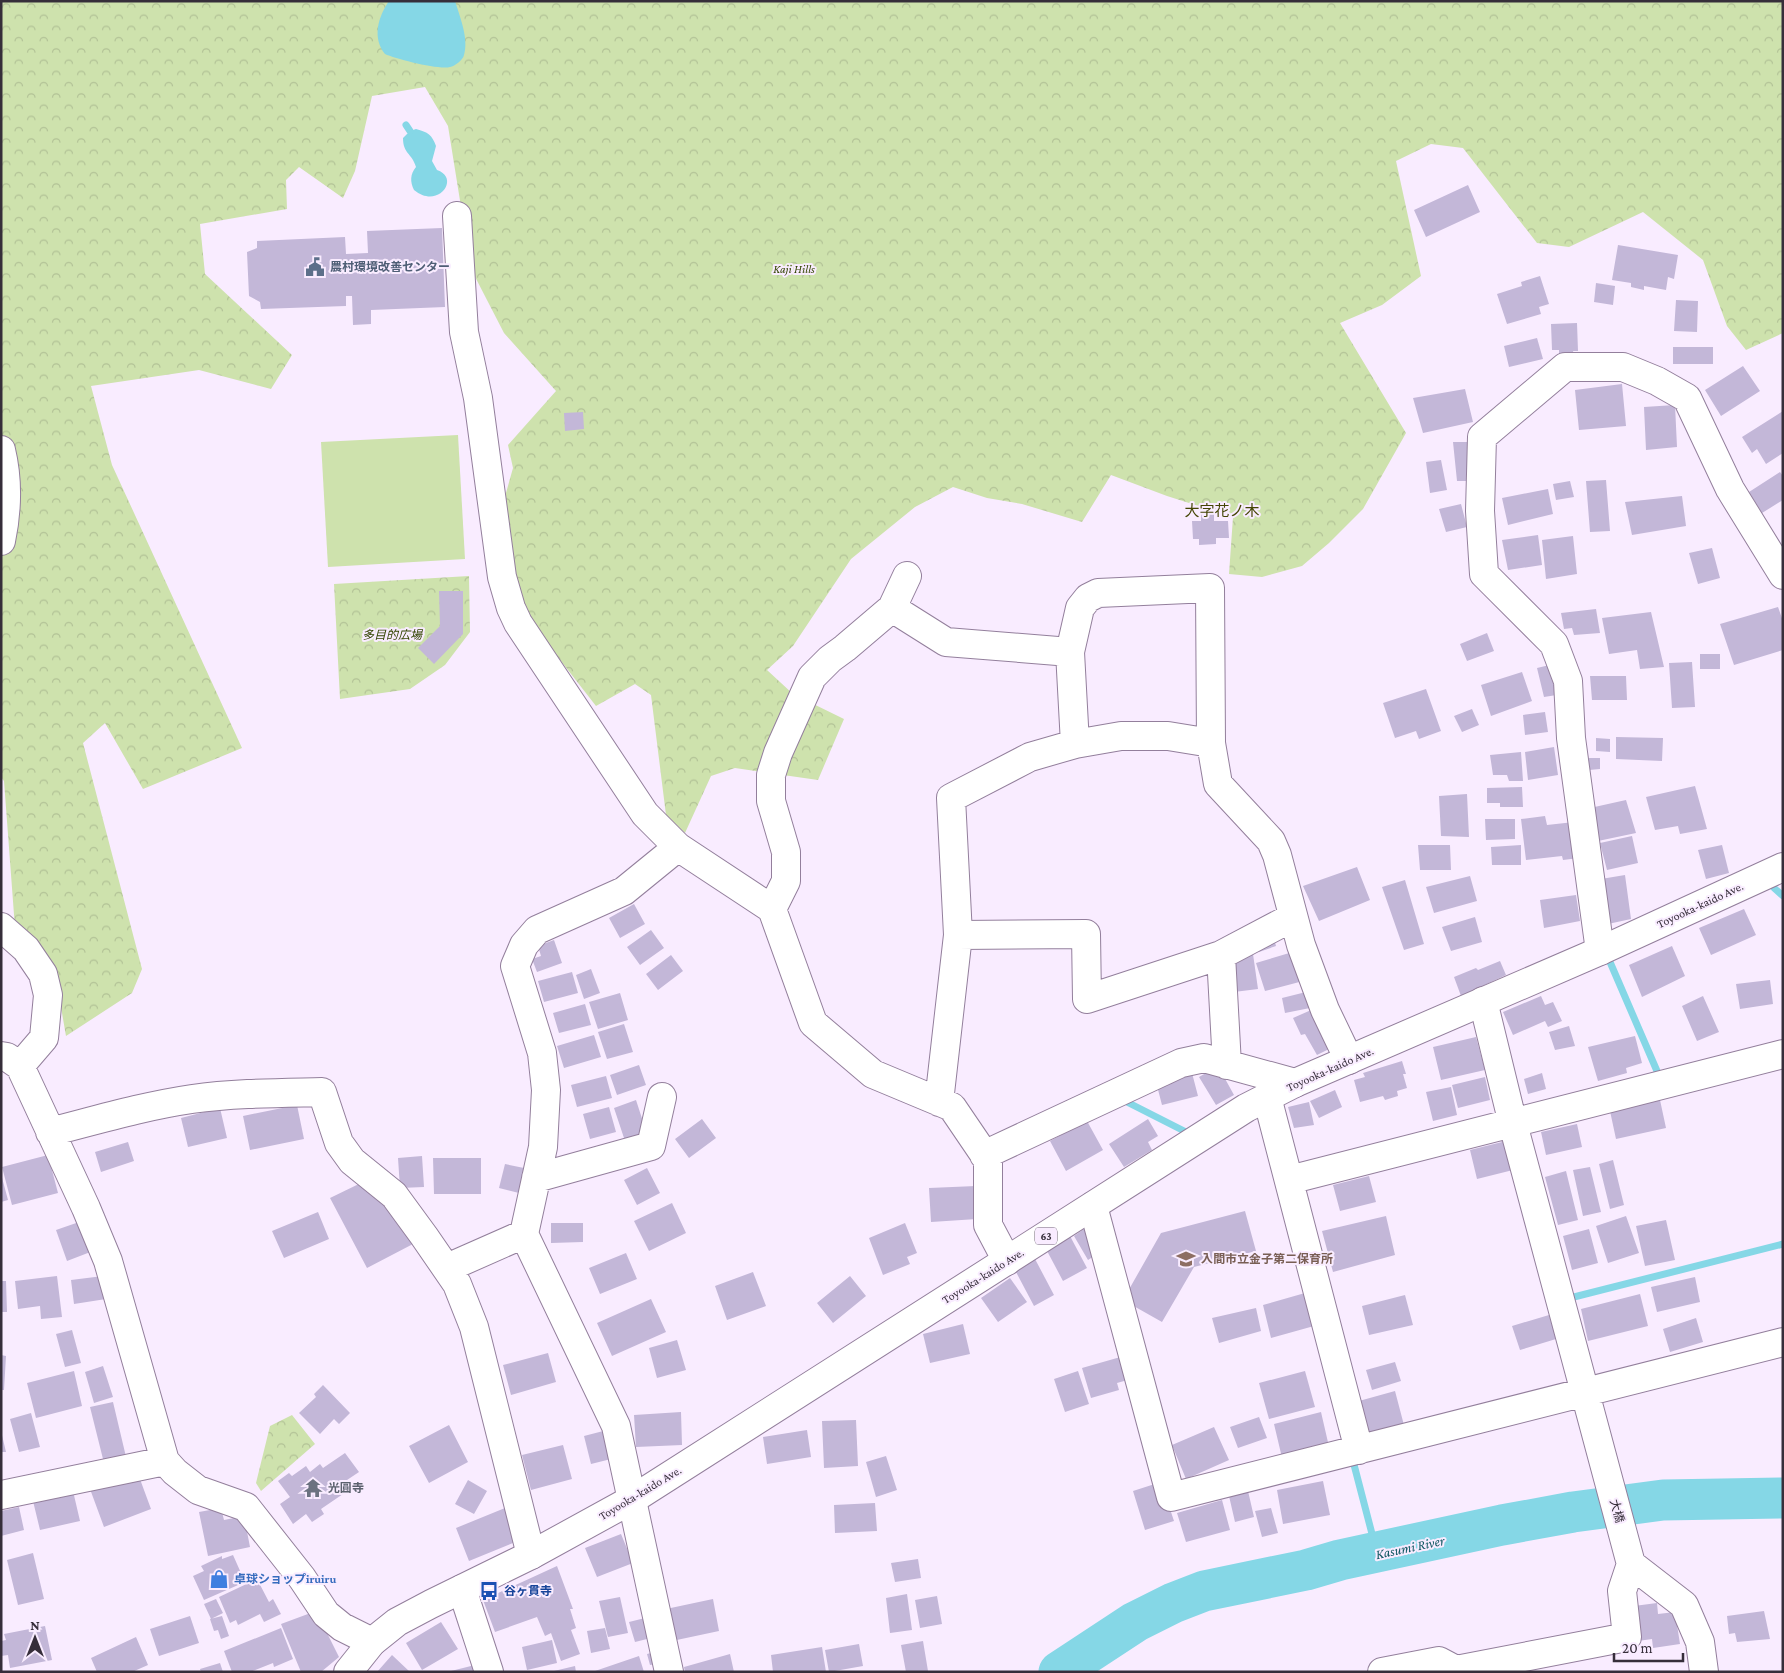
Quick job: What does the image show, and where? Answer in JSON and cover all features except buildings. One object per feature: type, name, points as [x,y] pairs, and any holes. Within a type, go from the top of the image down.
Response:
[{"type":"street","points":[[457,216],[464,332],[478,398],[502,577],[511,608],[518,623],[645,814],[678,846],[772,909],[814,1023],[873,1074],[952,1107],[988,1160],[988,1225],[1007,1261]]},
{"type":"street","points":[[1600,951],[1571,738],[1568,681],[1554,644],[1484,574],[1480,510],[1482,437],[1565,367],[1623,367],[1657,382],[1687,398],[1730,489],[1783,575]]},
{"type":"street","points":[[1,450],[5,466],[5,523],[1,541]]},
{"type":"street","points":[[772,909],[786,881],[786,852],[771,801],[771,775],[778,754],[812,677],[830,659],[846,648],[892,608],[908,576]]},
{"type":"street","points":[[1075,744],[1070,652],[1080,608],[1088,598],[1098,593],[1210,588],[1211,743],[1218,784],[1272,841],[1301,945],[1325,1010],[1349,1060]]},
{"type":"street","points":[[892,608],[946,642],[1070,652]]},
{"type":"street","points":[[940,1102],[958,936],[951,798],[1030,757],[1075,744],[1121,736],[1168,736],[1211,743]]},
{"type":"street","points":[[670,1672],[616,1426],[524,1234],[543,1147],[546,1090],[542,1053],[515,966],[524,945],[537,930],[624,891],[678,846]]},
{"type":"street","name":"Toyooka-kaido Ave.","points":[[348,1672],[372,1642],[397,1622],[531,1555],[632,1499],[1246,1108],[1349,1060],[1600,951],[1783,867]]},
{"type":"street","points":[[958,936],[1086,934],[1087,999],[1221,955],[1293,917]]},
{"type":"street","points":[[1,927],[26,949],[43,974],[48,995],[44,1038],[7,1053],[50,1132],[86,1208],[108,1261],[165,1462],[198,1490],[246,1506],[302,1578],[326,1614],[342,1627],[372,1642]]},
{"type":"street","points":[[1221,955],[1227,1065]]},
{"type":"street","name":"大橋","points":[[1484,1001],[1513,1124],[1629,1556]]},
{"type":"street","points":[[1289,1180],[1783,1054]]},
{"type":"street","points":[[984,1155],[1181,1063],[1204,1058],[1296,1084]]},
{"type":"street","points":[[50,1132],[123,1113],[192,1099],[259,1093],[322,1092],[339,1143],[352,1161],[394,1196],[457,1284],[474,1327],[531,1555]]},
{"type":"street","points":[[536,1178],[651,1146],[662,1097]]},
{"type":"street","points":[[1267,1098],[1359,1450]]},
{"type":"street","points":[[1093,1206],[1171,1497],[1783,1342]]},
{"type":"street","points":[[447,1268],[524,1234]]},
{"type":"street","points":[[1,1495],[165,1462]]},
{"type":"street","points":[[1382,1672],[1439,1661],[1456,1670],[1627,1637],[1622,1590],[1629,1556]]},
{"type":"street","points":[[1629,1556],[1684,1605],[1700,1642],[1704,1672]]},
{"type":"street","points":[[462,1589],[489,1672]]},
{"type":"green space","name":"Kaji Hills","points":[[1,1],[1783,1],[1783,333],[1746,350],[1727,326],[1703,260],[1643,212],[1569,247],[1537,243],[1463,148],[1431,144],[1396,161],[1421,276],[1382,305],[1340,323],[1406,433],[1363,509],[1329,543],[1302,566],[1262,577],[1229,574],[1233,517],[1167,496],[1111,475],[1082,522],[1022,504],[987,498],[953,487],[915,507],[851,559],[793,646],[767,670],[793,694],[844,719],[818,780],[735,768],[711,776],[685,833],[666,815],[651,695],[635,684],[596,706],[518,606],[504,500],[513,468],[508,445],[556,391],[504,333],[471,269],[448,126],[425,87],[372,96],[355,171],[343,198],[299,167],[286,180],[287,209],[200,224],[205,274],[292,355],[271,389],[199,370],[91,386],[112,465],[242,748],[143,789],[105,723],[83,743],[142,969],[132,993],[66,1036],[54,967],[15,928],[4,781],[1,777]]},
{"type":"green space","points":[[458,435],[465,559],[328,567],[321,442]]},
{"type":"green space","name":"多目的広場","points":[[469,576],[470,632],[445,665],[410,689],[340,699],[334,584]]},
{"type":"green space","points":[[292,1415],[315,1444],[261,1491],[256,1483],[270,1426]]},
{"type":"water","points":[[389,1],[455,1],[465,35],[465,49],[462,59],[450,67],[444,68],[418,64],[385,54],[379,41],[378,28],[379,21]]},
{"type":"water","points":[[416,129],[424,131],[433,139],[436,146],[432,161],[437,170],[444,174],[447,179],[447,185],[438,195],[423,195],[414,190],[411,181],[416,167],[404,147],[403,138],[410,131]]},
{"type":"waterway","points":[[406,125],[410,131]]},
{"type":"waterway","points":[[1774,888],[1783,896]]},
{"type":"waterway","points":[[1610,962],[1660,1078]]},
{"type":"waterway","points":[[1121,1099],[1192,1135]]},
{"type":"waterway","points":[[1566,1299],[1783,1244]]},
{"type":"waterway","points":[[1352,1457],[1377,1553]]},
{"type":"waterway","name":"Kasumi River","points":[[1059,1672],[1135,1622],[1173,1603],[1204,1591],[1306,1570],[1340,1560],[1502,1525],[1573,1512],[1663,1500],[1783,1498]]},
{"type":"place","name":"農村環境改善センター","points":[[315,267]]},
{"type":"place","name":"入間市立金子第二保育所","points":[[1186,1259]]},
{"type":"place","name":"光圓寺","points":[[313,1488]]},
{"type":"place","name":"卓球ショップiruiru","points":[[219,1579]]},
{"type":"place","name":"谷ヶ貫寺","points":[[489,1591]]},
{"type":"district","name":"大字花ノ木","points":[[1222,511]]}]
